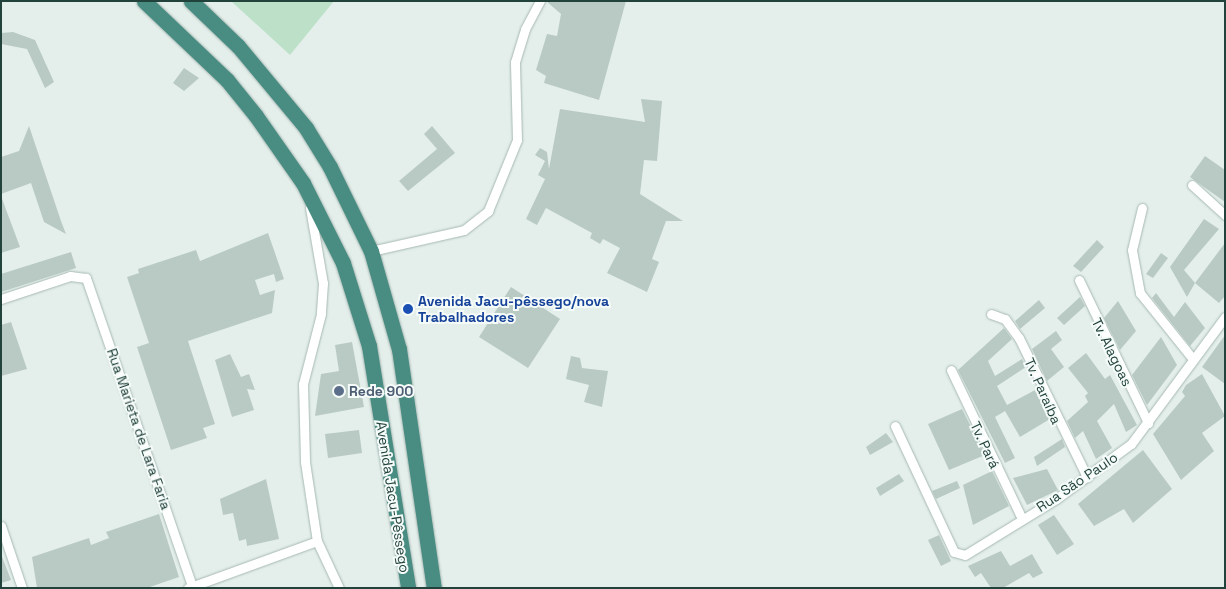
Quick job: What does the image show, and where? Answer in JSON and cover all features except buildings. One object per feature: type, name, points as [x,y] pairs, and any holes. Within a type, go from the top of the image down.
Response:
[{"type":"highway","name":"Avenida Jacu-Pêssego","points":[[144,1],[227,80],[303,183],[343,263],[369,346],[408,588]]},
{"type":"highway","name":"Avenida Jacu-Pêssego","points":[[191,1],[238,46],[306,128],[330,167],[372,251],[399,349],[434,588]]},
{"type":"street","points":[[372,251],[464,230],[488,211],[517,140],[515,62],[540,1]]},
{"type":"street","points":[[303,183],[323,283],[302,413],[317,541],[339,588]]},
{"type":"street","points":[[1192,185],[1225,215]]},
{"type":"street","points":[[1142,208],[1132,250],[1140,294],[1192,358]]},
{"type":"street","name":"Rua Marieta de Lara Faria","points":[[1,299],[80,274],[88,282],[191,587]]},
{"type":"street","name":"Tv. Alagoas","points":[[1079,280],[1148,422]]},
{"type":"street","name":"Tv. Paraíba","points":[[991,314],[1005,319],[1019,338],[1086,477]]},
{"type":"street","name":"Rua São Paulo","points":[[895,426],[954,552],[965,555],[1111,461],[1148,422],[1192,358],[1225,317]]},
{"type":"street","name":"Tv. Pará","points":[[951,370],[1022,519]]},
{"type":"street","points":[[1,526],[22,588]]},
{"type":"street","points":[[191,587],[317,541]]},
{"type":"green space","points":[[231,1],[334,1],[290,55]]},
{"type":"place","name":"Avenida Jacu-pêssego/nova Trabalhadores","points":[[408,309]]},
{"type":"place","name":"Rede 900","points":[[339,391]]}]
